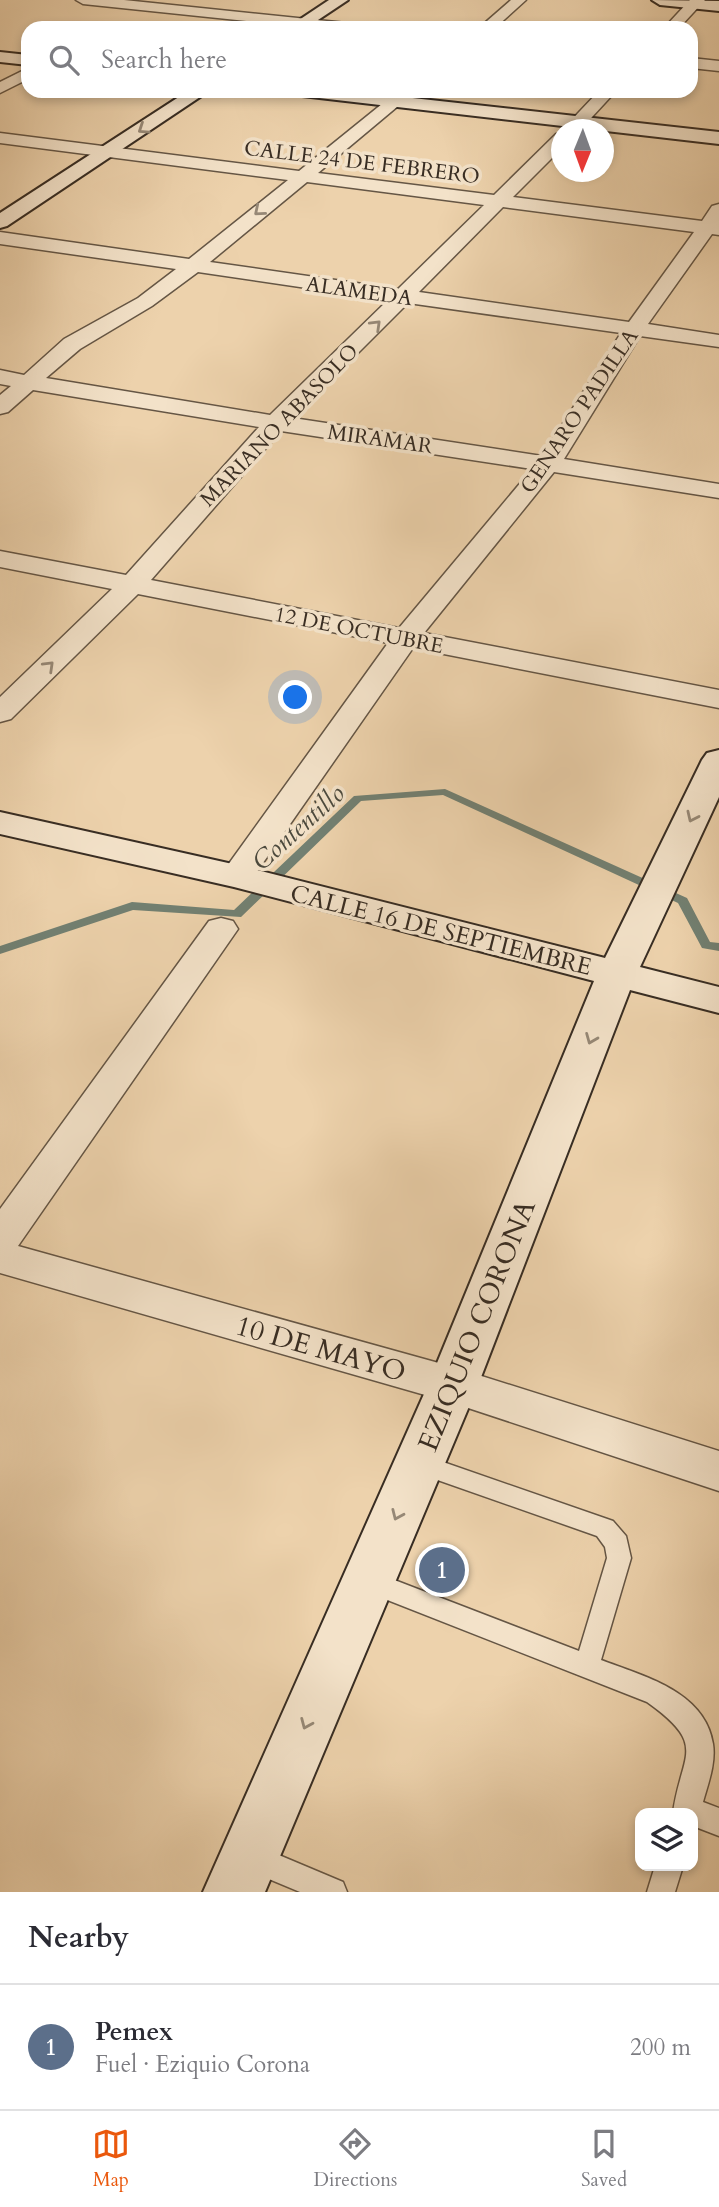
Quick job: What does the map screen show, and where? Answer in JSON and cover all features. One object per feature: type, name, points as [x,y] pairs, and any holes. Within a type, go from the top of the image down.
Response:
[{"type":"street","points":[[83,0],[152,3],[272,21]]},
{"type":"street","points":[[306,21],[340,0]]},
{"type":"street","points":[[494,21],[519,0]]},
{"type":"street","points":[[660,0],[719,6]]},
{"type":"street","points":[[678,21],[696,2]]},
{"type":"street","points":[[127,17],[152,3]]},
{"type":"street","points":[[0,57],[21,59]]},
{"type":"street","points":[[698,64],[719,66]]},
{"type":"street","points":[[0,88],[21,77]]},
{"type":"street","points":[[0,222],[189,98]]},
{"type":"street","points":[[0,407],[72,344],[145,302],[192,267],[399,98]]},
{"type":"street","points":[[411,98],[551,126]]},
{"type":"street","name":"MARIANO ABASOLO","points":[[581,119],[601,98]]},
{"type":"street","points":[[614,132],[719,138]]},
{"type":"street","name":"CALLE 24 DE FEBRERO","points":[[0,138],[111,150],[500,202],[715,222]]},
{"type":"street","name":"MARIANO ABASOLO","points":[[0,713],[132,585],[274,424],[551,150]]},
{"type":"street","name":"GENARO PADILLA","points":[[237,876],[405,639],[549,463],[634,329],[715,222]]},
{"type":"street","name":"ALAMEDA","points":[[0,238],[719,341]]},
{"type":"street","name":"MIRAMAR","points":[[0,377],[274,424],[549,463],[719,491]]},
{"type":"street","name":"12 DE OCTUBRE","points":[[0,559],[719,699]]},
{"type":"street","name":"EZIQUIO CORONA","points":[[241,1874],[453,1385],[616,976],[719,760]]},
{"type":"street","name":"CALLE 16 DE SEPTIEMBRE","points":[[0,823],[237,876],[616,976],[719,1000]]},
{"type":"street","points":[[0,1240],[221,929]]},
{"type":"street","name":"10 DE MAYO","points":[[0,1257],[453,1385],[719,1471]]},
{"type":"lane","points":[[419,1463],[605,1528],[613,1535],[619,1558],[587,1665]]},
{"type":"lane","points":[[368,1581],[656,1693],[679,1708],[696,1727],[703,1751],[687,1808]]},
{"type":"lane","points":[[698,1816],[719,1822]]},
{"type":"lane","points":[[661,1892],[667,1871]]},
{"type":"lane","points":[[241,1874],[333,1892]]},
{"type":"waterway","name":"Contentillo","points":[[0,950],[132,906],[237,914],[358,798],[445,792],[683,901],[706,945],[719,947]]},
{"type":"place","name":"Pemex","points":[[442,1570]]}]
